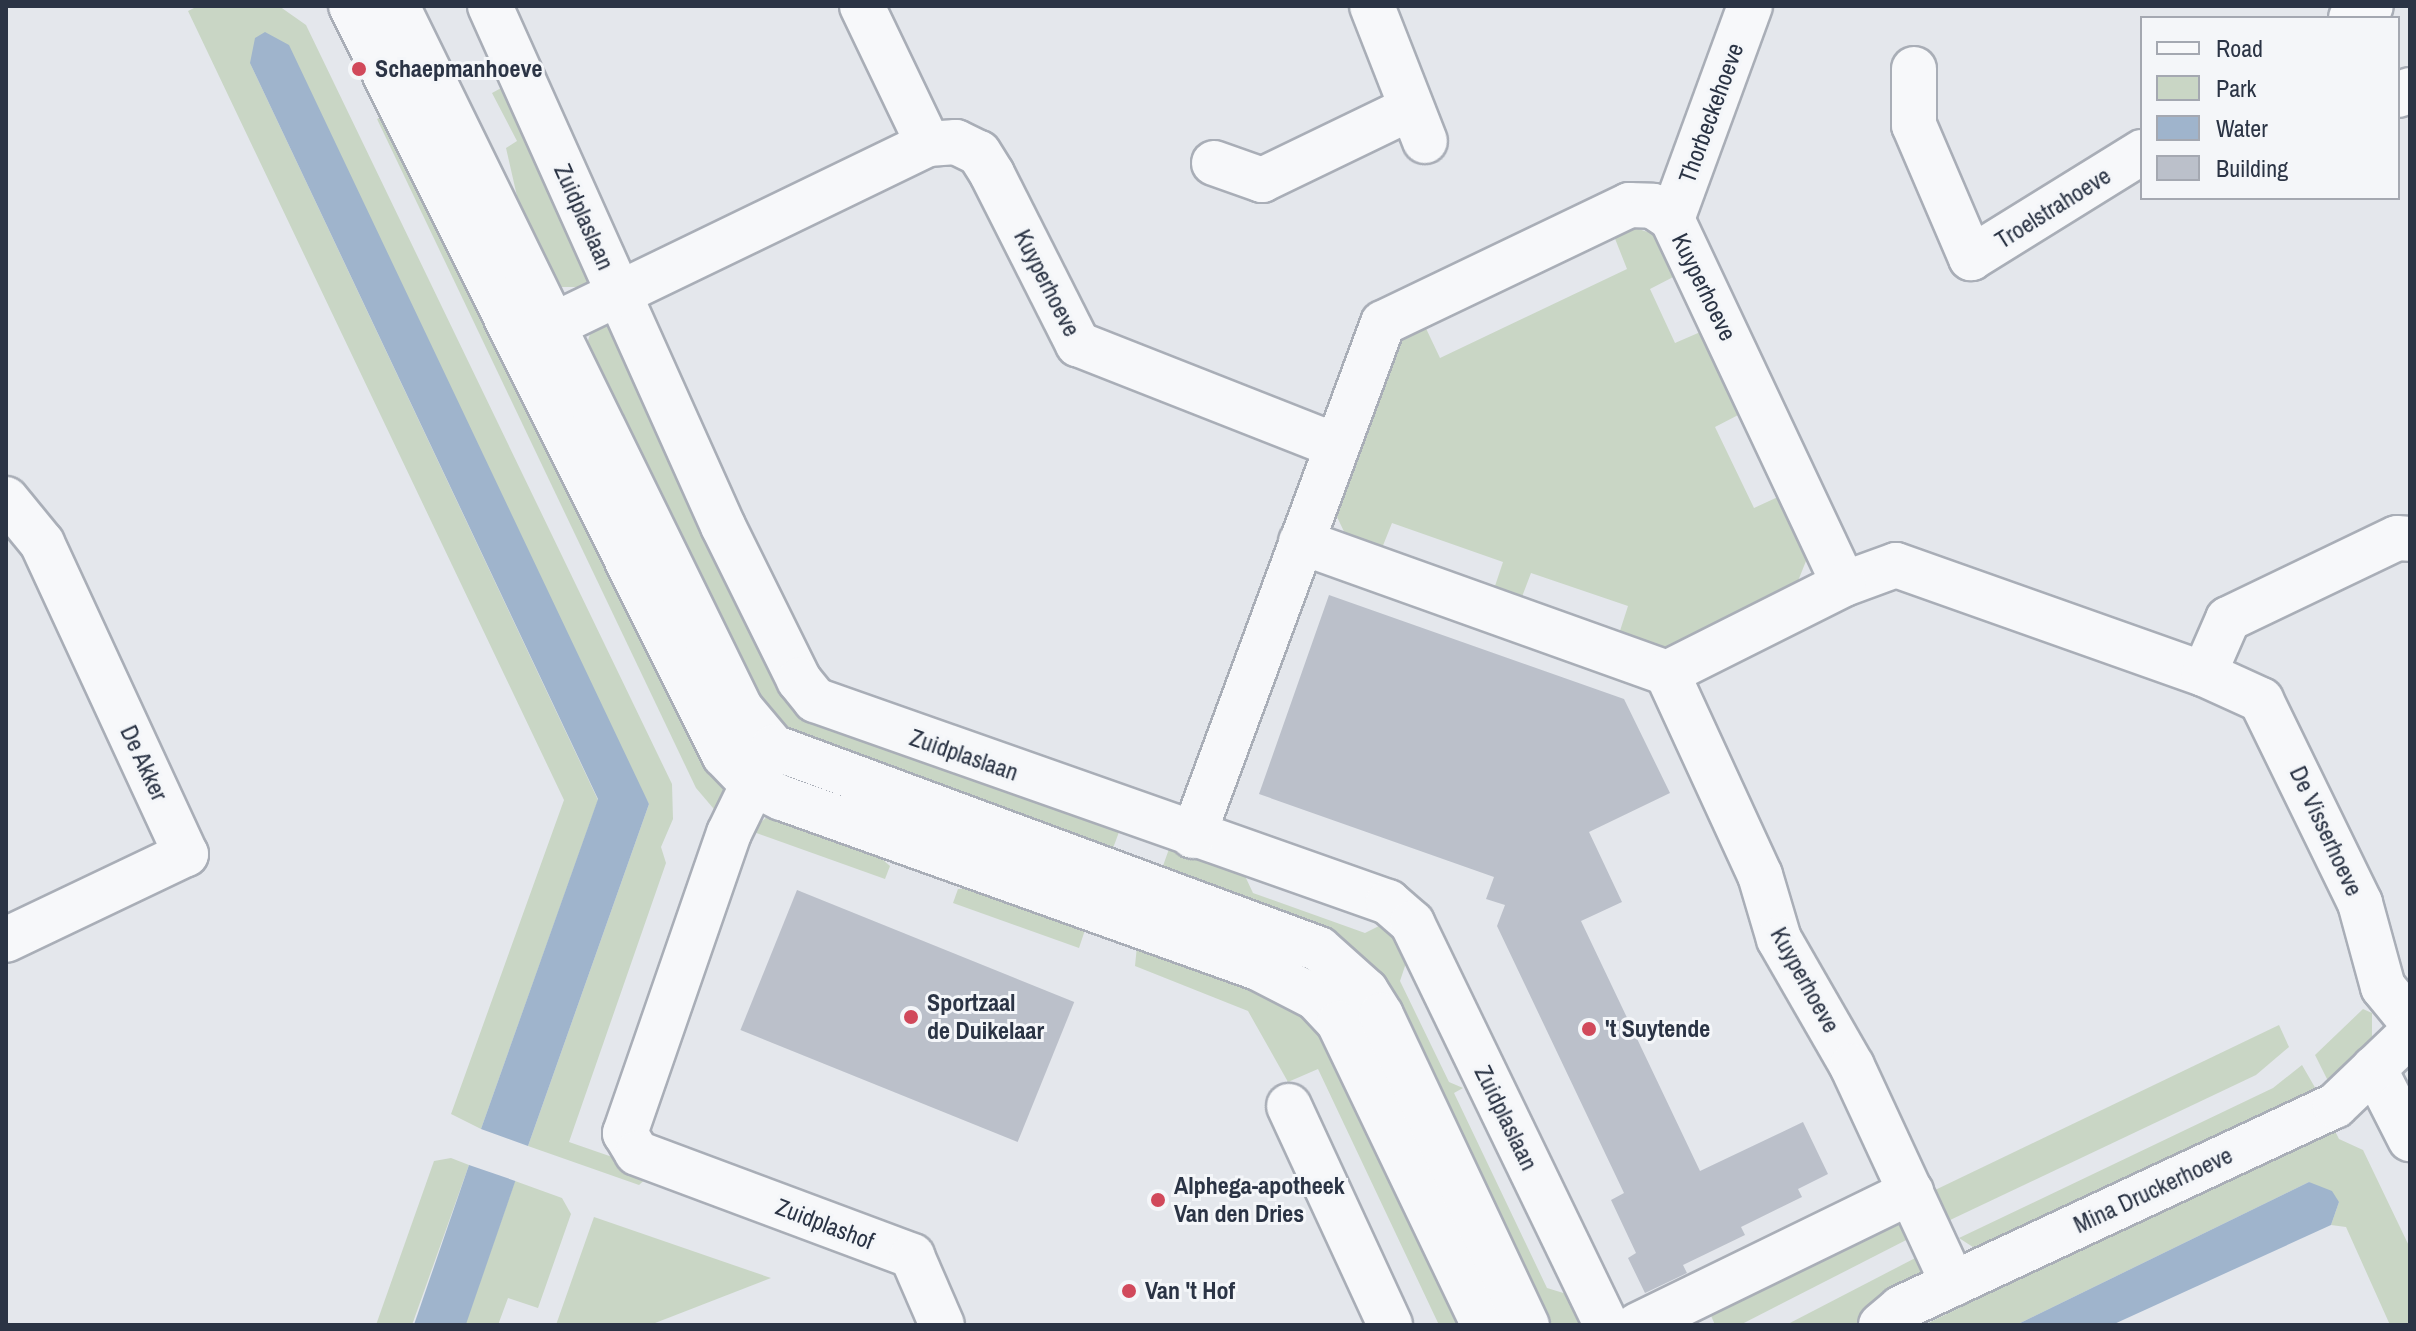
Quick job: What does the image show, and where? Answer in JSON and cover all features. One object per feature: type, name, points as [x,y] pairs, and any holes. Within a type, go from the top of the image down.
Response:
[{"type":"street","points":[[351,6],[537,333]]},
{"type":"street","points":[[397,6],[537,333],[724,755],[761,764],[1319,949],[1366,991],[1381,1015],[1527,1325]]},
{"type":"street","name":"Zuidplaslaan","points":[[490,6],[730,540],[815,700],[1193,836],[1388,902],[1412,923],[1606,1325]]},
{"type":"street","points":[[537,333],[928,144],[862,6]]},
{"type":"street","points":[[1214,163],[1262,180],[1418,124],[1372,6]]},
{"type":"street","name":"Thorbeckehoeve","points":[[1672,219],[1750,6]]},
{"type":"street","name":"Troelstrahoeve","points":[[1914,69],[1914,125],[1971,258],[2140,153]]},
{"type":"street","name":"Kuyperhoeve","points":[[928,144],[956,142],[979,153],[1078,344],[1334,445]]},
{"type":"street","name":"Kuyperhoeve","points":[[1193,836],[1334,445],[1383,323],[1629,205],[1653,206],[1672,219],[1844,584]]},
{"type":"street","name":"De Akker","points":[[6,499],[42,543],[186,854],[6,940]]},
{"type":"street","points":[[2204,674],[2228,619],[2397,538],[2410,539]]},
{"type":"street","points":[[1301,542],[1667,673],[1844,584]]},
{"type":"street","name":"De Visserhoeve","points":[[1844,584],[1896,565],[2204,674],[2261,700],[2277,725],[2360,903],[2383,987],[2410,1020]]},
{"type":"street","name":"Kuyperhoeve","points":[[1667,673],[1760,875],[1779,939],[1852,1066],[1953,1284]]},
{"type":"street","points":[[761,764],[1258,968],[1316,998],[1339,1023],[1484,1325]]},
{"type":"street","name":"Zuidplashof","points":[[761,764],[625,1133],[637,1153],[912,1256],[942,1325]]},
{"type":"street","name":"Mina Druckerhoeve","points":[[1881,1325],[1953,1284],[2335,1106],[2410,1034]]},
{"type":"street","points":[[2374,1068],[2410,1139]]},
{"type":"street","points":[[1289,1106],[1390,1325]]},
{"type":"street","points":[[1638,1325],[1911,1192]]},
{"type":"green space","points":[[198,6],[279,6],[306,25],[672,784],[673,819],[661,847],[666,863],[569,1142],[644,1168],[649,1176],[639,1185],[528,1146],[649,804],[250,63],[598,800],[481,1129],[451,1114],[564,800],[188,11]]},
{"type":"green space","points":[[503,87],[592,274],[589,287],[559,287],[527,240],[506,148],[517,141],[492,93]]},
{"type":"green space","points":[[392,111],[727,788],[719,815],[696,788],[377,119]]},
{"type":"green space","points":[[1626,225],[1660,236],[1679,274],[1650,289],[1675,343],[1705,330],[1744,412],[1715,427],[1754,508],[1782,495],[1810,551],[1796,586],[1657,652],[1618,637],[1628,606],[1531,573],[1520,602],[1493,592],[1503,562],[1392,523],[1380,553],[1349,542],[1328,498],[1381,349],[1422,320],[1440,358],[1627,269],[1612,231]]},
{"type":"green space","points":[[605,320],[765,656],[806,718],[1119,832],[1109,859],[830,760],[766,720],[584,353],[591,331]]},
{"type":"green space","points":[[769,815],[857,837],[890,866],[885,879],[751,831]]},
{"type":"green space","points":[[1169,849],[1245,876],[1253,893],[1365,933],[1383,924],[1395,932],[1408,957],[1400,981],[1449,1082],[1463,1088],[1454,1093],[1547,1288],[1570,1295],[1584,1325],[1541,1325],[1386,1003],[1159,877]]},
{"type":"green space","points":[[998,887],[1089,918],[1079,948],[953,903],[958,889]]},
{"type":"green space","points":[[1138,936],[1316,1018],[1471,1325],[1439,1325],[1318,1069],[1288,1082],[1248,1011],[1135,966]]},
{"type":"green space","points":[[2363,1009],[2372,1013],[2372,1037],[2330,1085],[2315,1055]]},
{"type":"green space","points":[[2279,1025],[2289,1047],[2256,1075],[1948,1221],[1933,1191]]},
{"type":"green space","points":[[2302,1065],[2317,1091],[1979,1251],[1959,1238],[2273,1088]]},
{"type":"green space","points":[[2333,1127],[2339,1139],[2363,1150],[2410,1248],[2410,1325],[2390,1325],[2346,1227],[2331,1225],[2339,1202],[2309,1182],[2016,1325],[1924,1325]]},
{"type":"green space","points":[[451,1158],[469,1165],[412,1325],[376,1325],[434,1161]]},
{"type":"green space","points":[[515,1181],[562,1198],[571,1214],[538,1308],[508,1298],[498,1325],[465,1325]]},
{"type":"green space","points":[[594,1217],[771,1278],[650,1325],[556,1325]]},
{"type":"green space","points":[[1909,1218],[1916,1235],[1740,1325],[1715,1325],[1709,1311]]},
{"type":"green space","points":[[1923,1254],[1921,1274],[1869,1325],[1786,1325]]},
{"type":"water","points":[[265,32],[289,45],[649,804],[528,1146],[481,1129],[598,799],[250,63],[255,38]]},
{"type":"water","points":[[469,1165],[515,1181],[466,1325],[414,1325]]},
{"type":"water","points":[[2309,1182],[2332,1191],[2339,1202],[2331,1225],[2112,1325],[2016,1325]]},
{"type":"building","name":"'t Suytende","points":[[1329,595],[1624,699],[1670,793],[1589,832],[1622,902],[1581,921],[1700,1171],[1803,1122],[1828,1174],[1798,1189],[1802,1197],[1741,1227],[1745,1235],[1683,1265],[1687,1273],[1645,1293],[1628,1258],[1636,1253],[1611,1200],[1624,1193],[1497,926],[1505,905],[1486,899],[1494,877],[1259,794]]},
{"type":"building","name":"Sportzaal de Duikelaar","points":[[797,890],[1074,1002],[1018,1142],[740,1030]]},
{"type":"place","name":"Schaepmanhoeve","points":[[359,69]]},
{"type":"place","name":"Sportzaal de Duikelaar","points":[[911,1017]]},
{"type":"place","name":"'t Suytende","points":[[1589,1029]]},
{"type":"place","name":"Alphega-apotheek Van den Dries","points":[[1158,1200]]},
{"type":"place","name":"Van 't Hof","points":[[1129,1291]]}]
